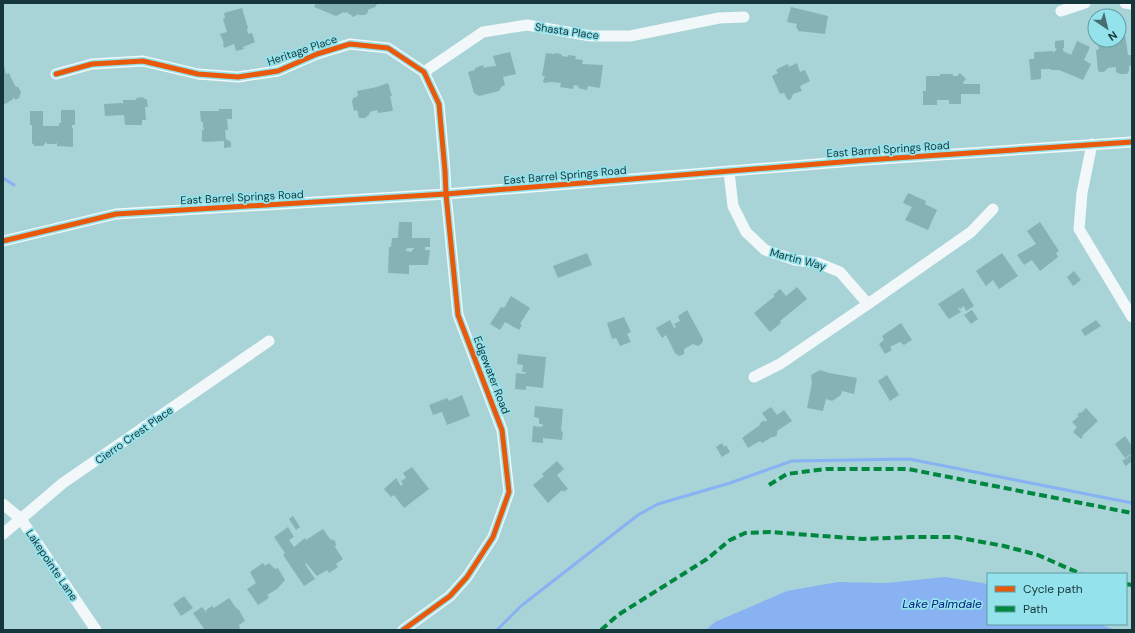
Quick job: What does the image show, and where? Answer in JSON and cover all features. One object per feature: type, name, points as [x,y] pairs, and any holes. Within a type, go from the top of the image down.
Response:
[{"type":"street","points":[[1061,11],[1086,3]]},
{"type":"street","points":[[1125,3],[1132,4]]},
{"type":"street","name":"Shasta Place","points":[[424,72],[483,32],[527,25],[591,36],[630,36],[719,18],[744,17]]},
{"type":"street","name":"Heritage Place","points":[[56,74],[92,64],[143,61],[198,74],[238,77],[278,71],[317,54],[350,44],[388,48],[424,72]]},
{"type":"street","name":"Edgewater Road","points":[[403,630],[450,596],[467,577],[493,537],[509,492],[502,430],[458,315],[439,104],[424,72]]},
{"type":"street","name":"East Barrel Springs Road","points":[[3,241],[116,214],[446,194],[866,160],[1132,142]]},
{"type":"street","points":[[1092,144],[1082,193],[1079,229],[1132,317]]},
{"type":"street","name":"Martin Way","points":[[729,172],[733,206],[746,232],[765,250],[795,260],[818,263],[840,272],[868,304]]},
{"type":"street","points":[[754,377],[780,364],[971,232],[993,209]]},
{"type":"street","name":"Cierro Crest Place","points":[[3,534],[63,483],[269,341]]},
{"type":"street","name":"Lakepointe Lane","points":[[3,504],[21,520],[96,630]]},
{"type":"water","name":"Lake Palmdale","points":[[945,577],[987,584],[987,625],[1102,625],[1115,630],[706,630],[715,622],[787,591],[838,582],[886,583]]},
{"type":"building","points":[[316,3],[378,3],[375,7],[368,10],[365,15],[359,14],[353,17],[348,14],[348,12],[344,12],[336,16],[314,7]]},
{"type":"building","points":[[791,7],[828,16],[825,34],[798,31],[796,28],[797,24],[787,22]]},
{"type":"building","points":[[242,8],[248,28],[248,34],[252,33],[255,42],[243,47],[244,49],[236,51],[234,44],[224,48],[224,43],[220,34],[227,32],[223,19],[225,18],[224,13]]},
{"type":"building","points":[[1064,40],[1063,51],[1071,55],[1077,41],[1087,46],[1087,48],[1090,48],[1084,60],[1091,64],[1083,80],[1059,70],[1041,69],[1041,79],[1031,80],[1029,59],[1034,59],[1035,52],[1054,52],[1057,49],[1055,48],[1055,41]]},
{"type":"building","points":[[1127,48],[1128,55],[1132,55],[1132,65],[1129,66],[1129,71],[1127,74],[1120,74],[1116,72],[1115,67],[1108,68],[1104,72],[1098,71],[1096,50]]},
{"type":"building","points":[[510,52],[516,74],[503,77],[505,85],[502,86],[499,91],[479,96],[474,93],[468,72],[483,65],[484,68],[496,66],[493,56]]},
{"type":"building","points":[[546,53],[556,53],[567,57],[568,55],[576,56],[575,59],[583,60],[582,64],[603,65],[600,87],[588,86],[587,90],[578,88],[579,86],[574,85],[573,89],[560,87],[561,83],[544,83],[543,81],[545,76],[542,76]]},
{"type":"building","points":[[3,61],[6,74],[9,73],[15,86],[18,87],[21,92],[19,98],[15,100],[14,97],[12,100],[3,105]]},
{"type":"building","points":[[797,63],[800,72],[805,70],[810,81],[800,86],[802,91],[793,94],[791,99],[788,100],[784,93],[780,94],[772,76],[778,73],[776,70],[779,68],[788,64],[789,67]]},
{"type":"building","points":[[960,73],[966,79],[963,82],[964,84],[980,84],[980,94],[961,94],[961,104],[949,104],[949,100],[937,100],[937,105],[923,105],[923,91],[926,91],[926,76],[953,74],[953,76],[957,76]]},
{"type":"building","points":[[388,83],[392,96],[390,96],[393,110],[378,113],[377,110],[370,112],[365,118],[359,118],[357,110],[354,111],[352,102],[353,98],[358,96],[357,91]]},
{"type":"building","points":[[142,97],[147,100],[148,107],[145,107],[146,120],[142,120],[142,125],[125,125],[124,115],[105,116],[104,104],[123,104],[123,100],[135,100]]},
{"type":"building","points":[[219,109],[232,109],[232,119],[227,119],[228,130],[225,130],[226,139],[231,142],[231,147],[224,148],[224,141],[203,142],[201,140],[202,130],[204,130],[203,122],[201,122],[200,111],[219,111]]},
{"type":"building","points":[[61,110],[75,110],[75,125],[72,125],[73,147],[57,146],[57,143],[47,144],[46,142],[43,146],[35,146],[32,143],[30,111],[43,111],[43,126],[59,126],[59,123],[61,123]]},
{"type":"building","points":[[908,193],[926,201],[925,204],[937,210],[928,230],[905,220],[912,207],[903,203]]},
{"type":"building","points":[[399,222],[412,222],[412,238],[430,238],[430,247],[425,247],[425,250],[430,250],[428,265],[409,265],[409,274],[388,273],[389,247],[391,247],[392,238],[398,238]],"holes":[[[407,248],[414,248],[411,252],[406,251]]]},
{"type":"building","points":[[1040,222],[1059,251],[1056,253],[1058,257],[1040,271],[1032,260],[1024,265],[1017,255],[1036,244],[1027,231]]},
{"type":"building","points":[[587,253],[592,265],[558,278],[553,266]]},
{"type":"building","points":[[1002,253],[1018,276],[999,289],[993,280],[986,286],[976,271]]},
{"type":"building","points":[[1074,271],[1081,280],[1073,286],[1067,277]]},
{"type":"building","points":[[797,287],[807,299],[780,321],[781,323],[770,332],[754,313],[775,296],[773,295],[780,289],[786,296]]},
{"type":"building","points":[[963,288],[974,306],[966,311],[964,306],[960,309],[959,307],[958,308],[961,312],[949,319],[938,304]]},
{"type":"building","points":[[511,296],[530,308],[520,324],[522,325],[519,330],[505,322],[500,330],[490,324],[501,307],[504,308]]},
{"type":"building","points":[[687,310],[703,339],[702,343],[698,346],[693,344],[684,349],[684,354],[679,356],[675,353],[666,335],[662,338],[656,328],[670,320],[674,328],[676,327],[674,324],[680,321],[678,316]]},
{"type":"building","points":[[972,310],[978,319],[971,324],[964,315]]},
{"type":"building","points":[[624,317],[631,332],[627,334],[631,342],[620,346],[616,338],[612,339],[607,323]]},
{"type":"building","points":[[1096,320],[1101,326],[1085,336],[1081,330]]},
{"type":"building","points":[[901,323],[912,340],[904,345],[900,342],[890,347],[892,350],[885,354],[879,344],[884,340],[882,336]]},
{"type":"building","points":[[518,354],[546,357],[543,388],[526,386],[526,390],[515,389],[516,373],[525,374],[526,372],[522,372],[523,365],[517,364]]},
{"type":"building","points":[[820,370],[857,378],[854,394],[842,391],[841,395],[832,401],[826,399],[823,411],[807,408],[812,383],[811,375]]},
{"type":"building","points":[[887,375],[899,395],[890,401],[878,381]]},
{"type":"building","points":[[462,395],[470,416],[447,425],[442,412],[433,415],[429,405],[447,398],[449,401]]},
{"type":"building","points":[[535,406],[563,409],[561,431],[563,432],[562,440],[543,438],[543,443],[532,442],[533,426],[542,427],[543,424],[539,424],[539,418],[534,417]]},
{"type":"building","points":[[771,407],[777,415],[784,410],[792,421],[777,431],[777,435],[774,437],[762,443],[760,441],[748,448],[742,438],[760,425],[759,424],[764,420],[765,422],[767,420],[762,413]]},
{"type":"building","points":[[1086,408],[1098,421],[1082,436],[1083,437],[1081,439],[1073,432],[1077,427],[1072,422],[1079,416],[1077,415],[1080,412],[1081,413]]},
{"type":"building","points":[[1125,436],[1132,446],[1132,453],[1125,458],[1115,444]]},
{"type":"building","points":[[722,443],[724,447],[726,445],[730,452],[722,457],[716,447]]},
{"type":"building","points":[[1132,454],[1132,461],[1126,466],[1122,461]]},
{"type":"building","points":[[557,461],[564,469],[557,475],[568,489],[563,492],[562,490],[548,503],[533,485],[544,476],[542,474]]},
{"type":"building","points":[[412,467],[429,489],[404,508],[394,495],[391,497],[384,489],[396,478],[401,486],[403,484],[401,481],[406,478],[403,473]]},
{"type":"building","points":[[293,516],[300,527],[296,530],[289,519]]},
{"type":"building","points":[[288,527],[294,537],[289,540],[294,547],[305,538],[306,540],[323,529],[330,539],[335,541],[335,547],[343,559],[336,564],[338,567],[329,573],[327,570],[317,576],[306,563],[305,564],[315,579],[304,586],[283,555],[285,553],[274,537]]},
{"type":"building","points":[[263,563],[265,566],[269,563],[275,569],[278,568],[285,580],[277,589],[267,595],[269,597],[266,600],[258,605],[247,589],[256,583],[250,572]]},
{"type":"building","points":[[184,596],[193,608],[181,616],[173,604]]},
{"type":"building","points":[[229,598],[239,610],[245,621],[239,625],[240,630],[205,630],[193,613],[202,607],[207,613],[206,610],[212,606],[214,608]]},
{"type":"waterway","points":[[3,178],[14,185]]},
{"type":"waterway","points":[[497,630],[521,606],[638,515],[658,504],[730,483],[792,461],[909,459],[1132,503]]},
{"type":"marked path","points":[[769,485],[787,474],[826,469],[908,469],[1132,513]]},
{"type":"marked path","points":[[601,630],[618,615],[707,559],[730,540],[745,533],[770,532],[863,539],[955,537],[1004,546],[1038,555],[1079,573]]},
{"type":"marked path","points":[[1127,584],[1132,585]]},
{"type":"cycle path","points":[[56,74],[92,64],[143,61],[198,74],[238,77],[278,71],[317,54],[350,44],[388,48],[424,72],[439,104],[458,315],[502,430],[509,492],[493,537],[467,577],[450,596],[403,630]]},
{"type":"cycle path","points":[[3,241],[116,214],[446,194],[866,160],[1132,142]]}]
